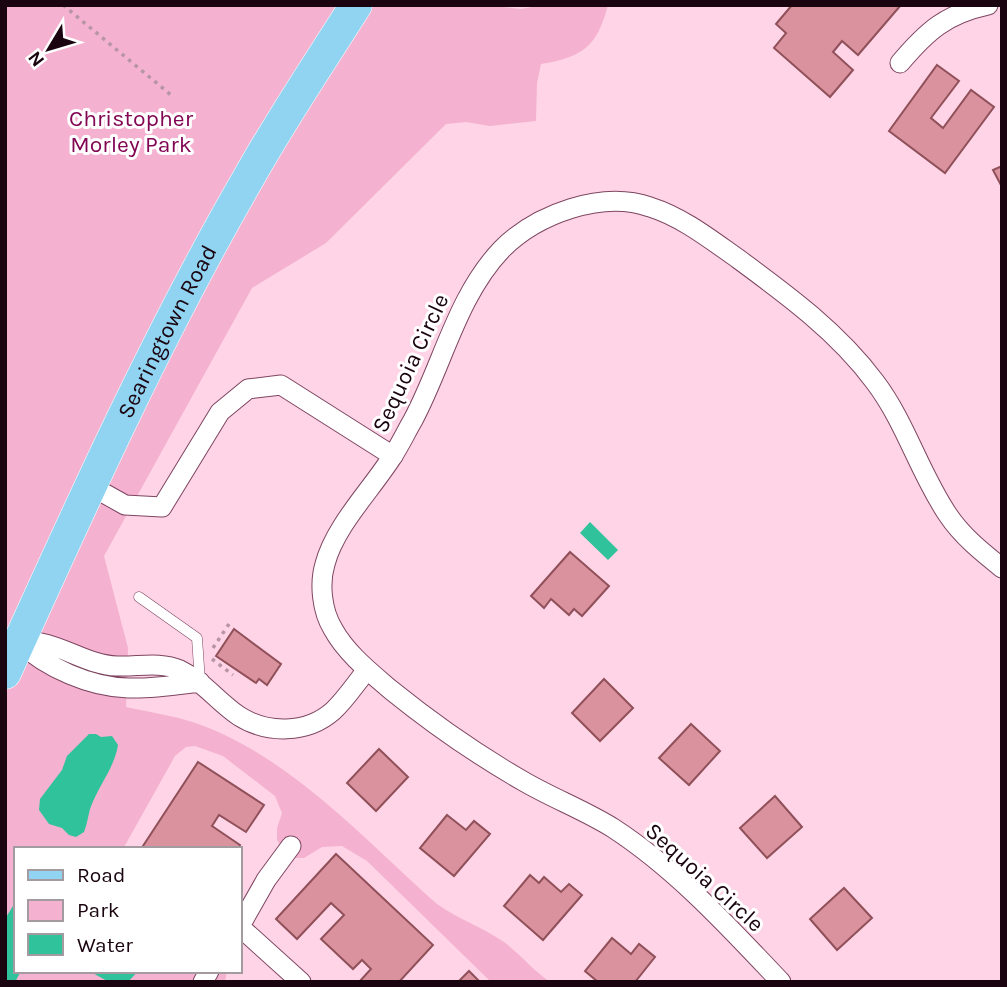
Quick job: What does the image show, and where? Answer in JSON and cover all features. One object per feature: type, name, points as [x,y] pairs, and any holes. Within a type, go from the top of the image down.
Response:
[{"type":"main road","name":"Searingtown Road","points":[[5,673],[90,486],[152,360],[249,176],[356,5]]},
{"type":"street","points":[[900,63],[940,22],[964,11],[988,5]]},
{"type":"street","name":"Sequoia Circle","points":[[781,982],[721,918],[650,855],[611,828],[526,783],[473,751],[430,721],[367,670],[341,641],[327,616],[323,601],[324,566],[340,533],[393,456],[431,385],[477,280],[504,247],[530,227],[558,214],[588,205],[619,201],[649,206],[697,230],[766,279],[843,343],[876,383],[902,425],[925,476],[949,517],[974,545],[1002,568]]},
{"type":"street","points":[[90,486],[125,505],[162,507],[220,412],[248,389],[270,386],[281,385],[393,456]]},
{"type":"street","points":[[19,642],[40,642],[104,665],[167,666],[180,670],[200,682],[239,716],[258,725],[289,729],[303,727],[331,712],[367,670]]},
{"type":"street","points":[[242,922],[265,880],[291,846]]},
{"type":"street","points":[[242,928],[301,982]]},
{"type":"lane","points":[[139,597],[197,638],[200,682]]},
{"type":"path","points":[[63,5],[171,94]]},
{"type":"path","points":[[208,656],[229,624]]},
{"type":"green space","name":"Christopher Morley Park","points":[[5,5],[487,5],[521,9],[543,5],[608,5],[599,31],[586,47],[568,58],[541,64],[537,83],[536,121],[490,126],[466,122],[446,124],[326,243],[252,288],[104,556],[128,648],[126,707],[199,724],[241,743],[272,762],[330,806],[437,904],[504,942],[550,982],[491,982],[367,861],[342,846],[322,847],[304,858],[292,858],[277,840],[277,828],[282,813],[275,796],[223,756],[195,746],[186,747],[175,756],[124,847],[14,847],[14,973],[227,973],[225,982],[5,982]]},
{"type":"water","points":[[590,522],[618,550],[608,560],[580,533]]},
{"type":"water","points":[[89,734],[112,736],[118,745],[113,762],[90,809],[84,832],[76,837],[49,824],[39,810],[40,799],[62,770],[67,756]]},
{"type":"water","points":[[14,904],[14,973],[20,973],[15,982],[5,982],[5,919]]},
{"type":"water","points":[[93,973],[136,973],[128,982],[109,982]]},
{"type":"building","points":[[792,5],[901,5],[858,55],[842,41],[833,52],[853,70],[830,97],[774,48],[786,33],[776,24]]},
{"type":"building","points":[[937,65],[959,81],[931,118],[943,128],[971,90],[994,107],[945,173],[889,131]]},
{"type":"building","points":[[1002,166],[1002,187],[993,170]]},
{"type":"building","points":[[570,552],[609,586],[582,616],[574,609],[569,615],[551,599],[544,608],[531,596]]},
{"type":"building","points":[[234,629],[281,664],[267,685],[259,679],[256,683],[216,656]]},
{"type":"building","points":[[604,679],[633,708],[600,741],[572,713]]},
{"type":"building","points":[[691,724],[720,751],[689,785],[659,758]]},
{"type":"building","points":[[379,749],[408,777],[376,811],[347,783]]},
{"type":"building","points":[[198,762],[264,805],[246,832],[219,815],[212,826],[240,845],[239,847],[142,847]]},
{"type":"building","points":[[775,796],[802,827],[767,858],[740,828]]},
{"type":"building","points":[[447,815],[466,830],[474,821],[490,834],[454,876],[420,848]]},
{"type":"building","points":[[336,854],[433,945],[399,982],[359,982],[371,969],[362,960],[353,969],[321,939],[344,915],[331,903],[297,939],[276,919]]},
{"type":"building","points":[[530,875],[539,883],[544,877],[561,892],[569,884],[582,895],[543,940],[504,906]]},
{"type":"building","points":[[844,888],[872,918],[837,950],[810,919]]},
{"type":"building","points":[[612,938],[631,954],[639,944],[655,957],[635,982],[598,982],[585,971]]},
{"type":"building","points":[[469,971],[480,982],[458,982]]}]
